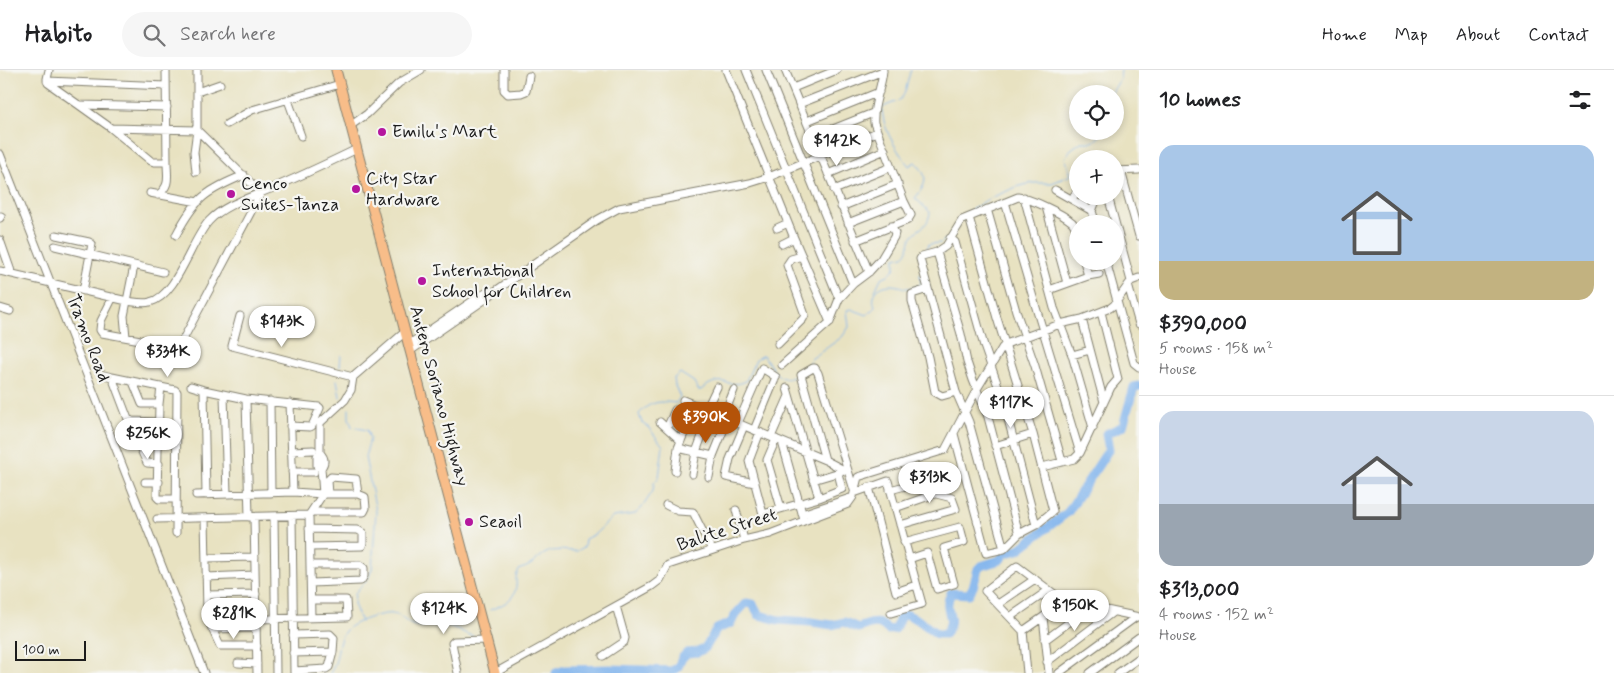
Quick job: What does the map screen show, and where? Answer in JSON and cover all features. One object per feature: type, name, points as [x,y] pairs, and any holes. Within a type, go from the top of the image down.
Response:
[{"type":"main road","name":"Antero Soriano Highway","points":[[336,70],[495,673]]},
{"type":"street","points":[[47,82],[49,70]]},
{"type":"street","points":[[158,195],[167,186],[166,70]]},
{"type":"street","points":[[196,172],[194,152],[197,130],[197,70]]},
{"type":"street","points":[[350,126],[367,114],[395,87],[421,70]]},
{"type":"street","points":[[504,70],[504,90],[508,94],[526,91],[529,76]]},
{"type":"street","points":[[726,70],[830,322]]},
{"type":"street","points":[[746,70],[839,298]]},
{"type":"street","points":[[766,70],[852,284]]},
{"type":"street","points":[[785,70],[869,272]]},
{"type":"street","points":[[793,88],[837,70]]},
{"type":"street","points":[[800,104],[883,71]]},
{"type":"street","points":[[855,241],[908,220],[911,217],[877,132],[873,114],[883,71]]},
{"type":"street","points":[[47,82],[166,86]]},
{"type":"street","points":[[47,82],[111,128],[147,159],[154,162],[167,162]]},
{"type":"street","points":[[197,92],[220,84]]},
{"type":"street","points":[[227,124],[246,113],[340,84]]},
{"type":"street","points":[[806,121],[879,92]]},
{"type":"street","points":[[288,100],[301,136]]},
{"type":"street","points":[[80,105],[167,107]]},
{"type":"street","points":[[813,138],[873,114]]},
{"type":"street","points":[[111,128],[197,130],[261,193]]},
{"type":"street","points":[[409,348],[480,296],[488,292],[494,292],[597,220],[619,208],[750,183],[769,177],[877,132]]},
{"type":"street","points":[[0,271],[127,300],[152,302],[160,297],[177,277],[202,230],[218,213],[320,168],[357,149]]},
{"type":"street","points":[[828,174],[885,150]]},
{"type":"street","name":"Tramo Road","points":[[0,154],[204,673]]},
{"type":"street","points":[[834,190],[891,167]]},
{"type":"street","points":[[1124,171],[1139,170]]},
{"type":"street","points":[[176,235],[186,216],[213,188],[244,175]]},
{"type":"street","points":[[841,207],[898,184]]},
{"type":"street","points":[[1055,190],[1069,198]]},
{"type":"street","points":[[1124,190],[1139,236]]},
{"type":"street","points":[[150,193],[198,202]]},
{"type":"street","points":[[113,297],[101,322],[100,330],[102,333],[179,347],[261,193]]},
{"type":"street","points":[[1024,197],[1049,290],[1072,355],[1092,428]]},
{"type":"street","points":[[1004,548],[970,422],[956,392],[920,259],[922,256],[936,252],[946,246],[962,220],[1014,198],[1024,197],[1069,221]]},
{"type":"street","points":[[848,223],[904,201]]},
{"type":"street","points":[[1006,202],[1080,453]]},
{"type":"street","points":[[1081,205],[1092,211]]},
{"type":"street","points":[[1093,215],[1092,211],[1094,205]]},
{"type":"street","points":[[1110,205],[1139,324]]},
{"type":"street","points":[[1046,208],[1067,283]]},
{"type":"street","points":[[987,210],[1062,461]]},
{"type":"street","points":[[969,217],[997,318],[1006,344],[1033,434],[1053,512],[1020,534],[1004,548],[986,553],[954,434],[964,412],[1006,344],[1110,308],[1130,283],[1139,278]]},
{"type":"street","points":[[777,228],[788,223]]},
{"type":"street","points":[[782,366],[830,322],[839,298],[881,259],[894,237],[895,233],[891,226]]},
{"type":"street","points":[[56,235],[91,243],[84,291]]},
{"type":"street","points":[[782,244],[794,238]]},
{"type":"street","points":[[950,238],[955,242],[984,346],[992,366],[1014,440],[1036,525]]},
{"type":"street","points":[[0,240],[12,274]]},
{"type":"street","points":[[54,246],[163,272]]},
{"type":"street","points":[[936,252],[961,334],[967,362],[988,417],[1020,534]]},
{"type":"street","points":[[778,344],[805,315],[787,265],[792,259],[802,256]]},
{"type":"street","points":[[122,337],[124,316],[134,266]]},
{"type":"street","points":[[1086,270],[1088,276]]},
{"type":"street","points":[[1108,270],[1134,363],[1139,367]]},
{"type":"street","points":[[1049,290],[1099,274]]},
{"type":"street","points":[[928,289],[912,294],[912,302],[936,392],[942,396],[956,392]]},
{"type":"street","points":[[0,308],[10,311]]},
{"type":"street","points":[[1042,467],[1074,459],[1080,453],[1111,387],[1118,379],[1101,312]]},
{"type":"street","points":[[240,316],[232,346],[336,374],[354,377]]},
{"type":"street","points":[[1082,319],[1104,402]]},
{"type":"street","points":[[325,494],[321,468],[317,466],[316,461],[320,453],[320,422],[345,400],[351,390],[354,377],[404,332]]},
{"type":"street","points":[[1072,355],[1090,350]]},
{"type":"street","points":[[762,368],[776,377],[757,431],[748,461],[755,483],[726,477],[741,424],[762,368]]},
{"type":"street","points":[[825,460],[801,375],[813,368],[816,368],[818,373],[853,493],[888,480],[922,604],[891,613]]},
{"type":"street","points":[[159,422],[132,421],[128,419],[108,376],[177,392],[176,533]]},
{"type":"street","points":[[133,382],[142,404],[159,404]]},
{"type":"street","points":[[192,386],[224,396],[320,408],[312,426],[290,426]]},
{"type":"street","points":[[692,474],[696,452],[717,386]]},
{"type":"street","points":[[161,387],[159,404],[158,499],[176,499]]},
{"type":"street","points":[[787,388],[819,498]]},
{"type":"street","points":[[204,390],[206,495]]},
{"type":"street","points":[[709,477],[713,456],[734,390]]},
{"type":"street","points":[[224,396],[227,494]]},
{"type":"street","points":[[781,508],[767,460],[776,439],[789,396]]},
{"type":"street","points":[[246,399],[248,494],[255,557],[257,673]]},
{"type":"street","points":[[683,400],[847,470]]},
{"type":"street","points":[[270,401],[271,493]]},
{"type":"street","points":[[290,403],[293,492]]},
{"type":"street","points":[[675,471],[679,444],[696,406]]},
{"type":"street","points":[[666,428],[675,410]]},
{"type":"street","points":[[660,422],[679,444],[696,452],[713,456]]},
{"type":"street","name":"Balite Street","points":[[495,673],[657,583],[668,565],[744,540],[770,534],[803,517],[848,504],[858,476],[944,450],[954,434]]},
{"type":"street","points":[[995,446],[1033,434]]},
{"type":"street","points":[[159,439],[132,440],[147,463],[159,464]]},
{"type":"street","points":[[776,439],[803,517]]},
{"type":"street","points":[[291,451],[313,450]]},
{"type":"street","points":[[813,480],[847,470]]},
{"type":"street","points":[[292,472],[314,472]]},
{"type":"street","name":"Balite Street","points":[[755,483],[764,514],[819,498],[842,489],[838,473]]},
{"type":"street","points":[[311,618],[310,514],[325,494],[327,481],[330,477],[356,479],[358,494]]},
{"type":"street","points":[[145,482],[159,482]]},
{"type":"street","points":[[890,490],[905,486],[952,498],[956,509],[900,525]]},
{"type":"street","points":[[870,487],[896,592],[916,585]]},
{"type":"street","points":[[157,519],[292,516],[364,512],[366,508],[365,497],[358,494],[293,492],[196,495]]},
{"type":"street","points":[[895,508],[935,494]]},
{"type":"street","points":[[666,504],[678,511],[693,512],[712,550]]},
{"type":"street","points":[[736,510],[744,540]]},
{"type":"street","points":[[274,516],[276,673]]},
{"type":"street","points":[[292,516],[293,635],[294,672],[326,669],[329,667],[334,638],[330,634],[293,635]]},
{"type":"street","points":[[205,518],[207,612],[212,629],[220,646],[257,646]]},
{"type":"street","points":[[904,542],[960,526],[964,542],[944,548],[954,584],[937,589],[927,553],[909,559]]},
{"type":"street","points":[[309,529],[358,530],[363,533],[362,546],[310,547]]},
{"type":"street","points":[[206,558],[255,557]]},
{"type":"street","points":[[310,565],[360,565],[364,568],[364,576],[361,581],[311,583]]},
{"type":"street","points":[[1028,673],[1023,632],[985,591],[1017,566],[1064,601],[1137,617]]},
{"type":"street","points":[[206,577],[255,575]]},
{"type":"street","points":[[998,604],[1035,579]]},
{"type":"street","points":[[1010,617],[1049,590]]},
{"type":"street","points":[[206,595],[256,594]]},
{"type":"street","points":[[256,619],[345,618],[348,615],[346,600],[311,600]]},
{"type":"street","points":[[1023,632],[1064,601]]},
{"type":"street","points":[[603,656],[624,642],[625,638],[616,606]]},
{"type":"street","points":[[1045,640],[1091,606]]},
{"type":"street","points":[[207,612],[256,611]]},
{"type":"street","points":[[1047,662],[1113,612]]},
{"type":"street","points":[[1043,617],[1049,673]]},
{"type":"street","points":[[1059,673],[1137,617]]},
{"type":"street","points":[[212,629],[256,628]]},
{"type":"street","points":[[1090,673],[1139,637]]},
{"type":"street","points":[[458,673],[452,643],[454,641],[487,640]]},
{"type":"street","points":[[294,653],[333,652]]},
{"type":"street","points":[[1118,673],[1139,658]]},
{"type":"street","points":[[238,663],[257,664]]},
{"type":"waterway","points":[[875,291],[881,278],[888,275],[895,268],[895,258],[906,253],[912,237],[927,223],[930,212],[915,198],[924,184],[923,172],[915,162],[909,166],[904,160],[891,139],[883,116],[882,108],[901,99],[911,70]]},
{"type":"waterway","points":[[1116,85],[1120,79],[1121,70]]},
{"type":"waterway","points":[[962,216],[988,199],[1019,186],[1033,183],[1052,183],[1071,175],[1065,158],[1070,150],[1081,142],[1093,142],[1095,140]]},
{"type":"waterway","points":[[926,251],[929,244],[941,243],[946,239]]},
{"type":"waterway","points":[[804,370],[811,359],[842,337],[849,327],[847,310],[851,309],[867,315],[875,307],[874,296],[879,289],[887,285],[912,288],[921,284],[920,274]]},
{"type":"waterway","points":[[340,366],[341,355]]},
{"type":"waterway","points":[[490,610],[507,602],[513,596],[516,587],[516,576],[520,569],[529,566],[548,552],[559,550],[577,551],[584,547],[585,539],[595,534],[613,517],[635,514],[641,509],[653,491],[654,483],[659,477],[663,446],[649,428],[642,423],[639,414],[651,404],[676,403],[680,397],[674,378],[680,373],[694,382],[698,390],[714,382],[740,383],[746,381],[756,359],[763,355],[778,375],[786,378],[799,374]]},
{"type":"waterway","points":[[337,380],[340,397]]},
{"type":"waterway","points":[[556,673],[565,670],[611,669],[672,671],[678,667],[682,658],[687,653],[698,652],[705,648],[717,629],[731,623],[735,615],[746,603],[753,604],[759,615],[778,620],[832,625],[844,622],[858,628],[877,623],[888,630],[895,629],[902,614],[906,614],[937,634],[945,634],[950,622],[948,600],[951,593],[969,594],[978,569],[981,566],[1000,560],[1004,554],[1018,550],[1068,512],[1109,449],[1106,434],[1123,426],[1134,387],[1139,386]]},
{"type":"waterway","points":[[349,409],[352,427],[367,430],[370,439],[365,457],[376,511],[372,569],[368,579],[355,593],[354,604],[361,622]]},
{"type":"waterway","points":[[330,673],[335,663],[340,640],[346,630],[361,621],[376,616],[393,614],[413,625],[452,627],[473,636]]},
{"type":"place","name":"Emilu's Mart","points":[[382,132]]},
{"type":"place","name":"City Star Hardware","points":[[356,189]]},
{"type":"place","name":"Cenco Suites-Tanza","points":[[231,194]]},
{"type":"place","name":"International School for Children","points":[[422,281]]},
{"type":"place","name":"Seaoil","points":[[469,522]]}]
